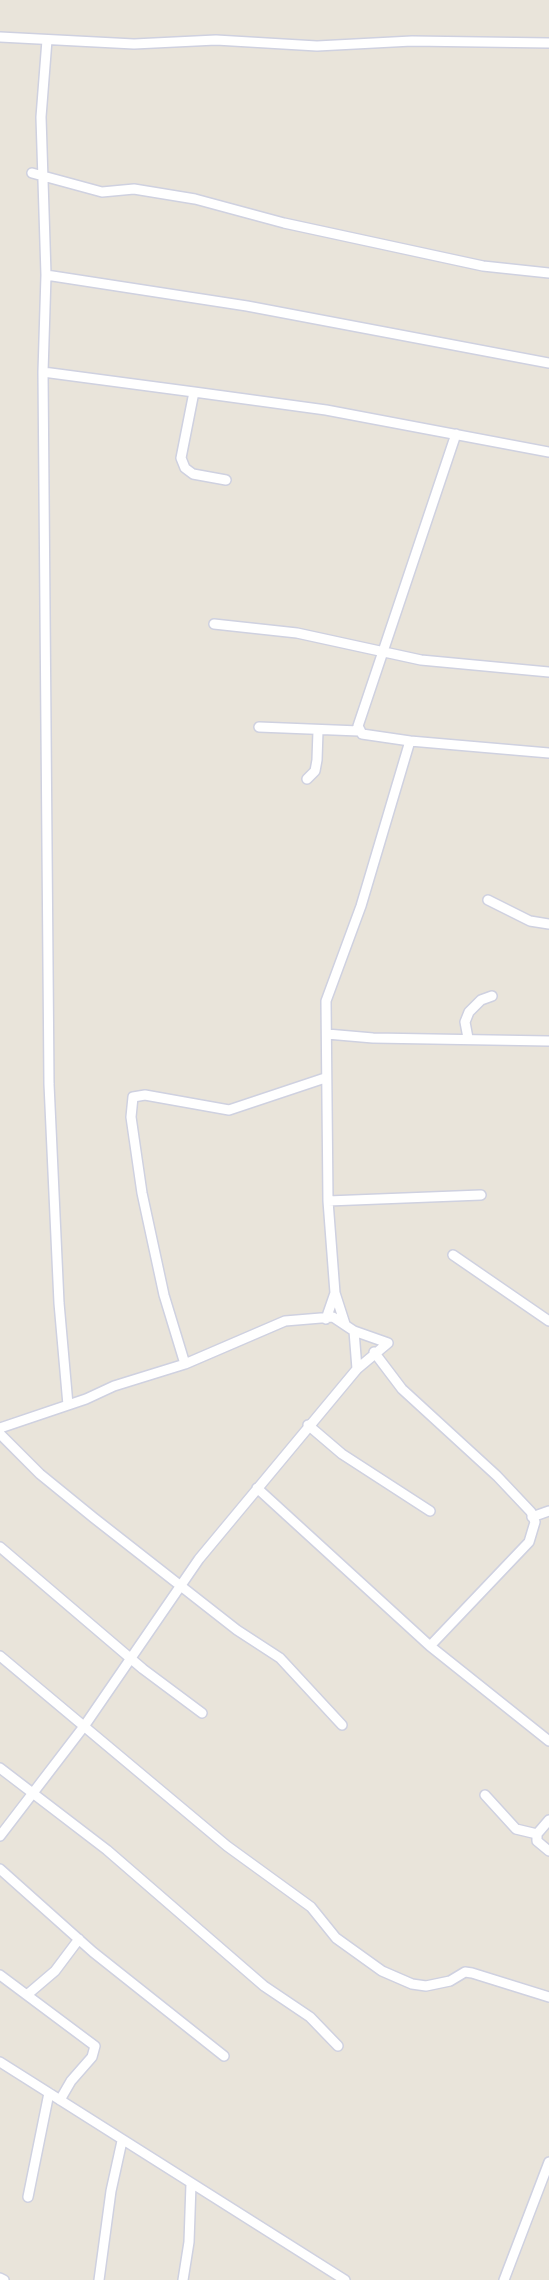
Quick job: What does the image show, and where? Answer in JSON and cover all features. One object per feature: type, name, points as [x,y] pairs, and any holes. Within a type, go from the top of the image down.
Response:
[{"type":"street","points":[[0,37],[134,44],[228,40],[317,46],[421,41],[549,43]]},
{"type":"street","points":[[47,40],[41,103],[46,275],[43,372],[49,1084],[59,1303],[68,1405]]},
{"type":"street","points":[[32,173],[102,192],[134,189],[195,199],[284,223],[483,266],[549,273]]},
{"type":"street","points":[[46,275],[247,306],[549,363]]},
{"type":"street","points":[[43,372],[326,410],[549,452]]},
{"type":"street","points":[[194,392],[181,458],[185,468],[193,474],[226,480]]},
{"type":"street","points":[[359,731],[381,653],[400,606],[456,434]]},
{"type":"street","points":[[214,624],[297,633],[381,653],[549,672]]},
{"type":"street","points":[[259,727],[359,731],[362,734],[410,741],[549,753]]},
{"type":"street","points":[[307,779],[315,771],[318,731]]},
{"type":"street","points":[[345,1324],[335,1293],[328,1201],[326,1001],[361,906],[410,741]]},
{"type":"street","points":[[488,900],[530,921],[549,924]]},
{"type":"street","points":[[468,1038],[465,1022],[468,1012],[481,1000],[492,996]]},
{"type":"street","points":[[327,1034],[373,1038],[549,1041]]},
{"type":"street","points":[[185,1364],[164,1295],[142,1193],[131,1117],[133,1097],[145,1096],[229,1110],[325,1078]]},
{"type":"street","points":[[328,1201],[481,1195]]},
{"type":"street","points":[[453,1255],[549,1321]]},
{"type":"street","points":[[326,1319],[335,1293]]},
{"type":"street","points":[[0,1836],[85,1725],[132,1658],[138,1645],[182,1588],[199,1559],[357,1369],[374,1352],[388,1343],[354,1331],[333,1317],[306,1318],[285,1321],[185,1364],[114,1386],[0,1431],[40,1474],[182,1588],[280,1658],[342,1725]]},
{"type":"street","points":[[354,1331],[357,1369]]},
{"type":"street","points":[[374,1352],[402,1389],[497,1476],[533,1517],[533,1533],[528,1542],[430,1646]]},
{"type":"street","points":[[308,1425],[342,1454],[430,1511]]},
{"type":"street","points":[[257,1488],[430,1646],[549,1741]]},
{"type":"street","points":[[533,1517],[549,1511]]},
{"type":"street","points":[[0,1547],[202,1713]]},
{"type":"street","points":[[0,1656],[227,1846],[311,1907],[335,1938],[382,1972],[412,1984],[426,1986],[450,1981],[465,1972],[472,1973],[549,1997]]},
{"type":"street","points":[[0,1768],[157,1892],[264,1986],[310,2017],[338,2046]]},
{"type":"street","points":[[485,1795],[516,1829],[537,1834]]},
{"type":"street","points":[[549,1820],[537,1834],[537,1841],[549,1851]]},
{"type":"street","points":[[0,1868],[79,1939],[224,2056]]},
{"type":"street","points":[[28,1994],[55,1971],[79,1939]]},
{"type":"street","points":[[0,1975],[95,2046],[96,2051],[71,2081],[60,2100]]},
{"type":"street","points":[[0,2062],[345,2280]]},
{"type":"street","points":[[28,2197],[49,2093]]},
{"type":"street","points":[[99,2280],[111,2191],[122,2141]]},
{"type":"street","points":[[504,2280],[549,2164]]},
{"type":"street","points":[[183,2280],[189,2242],[191,2184]]}]
